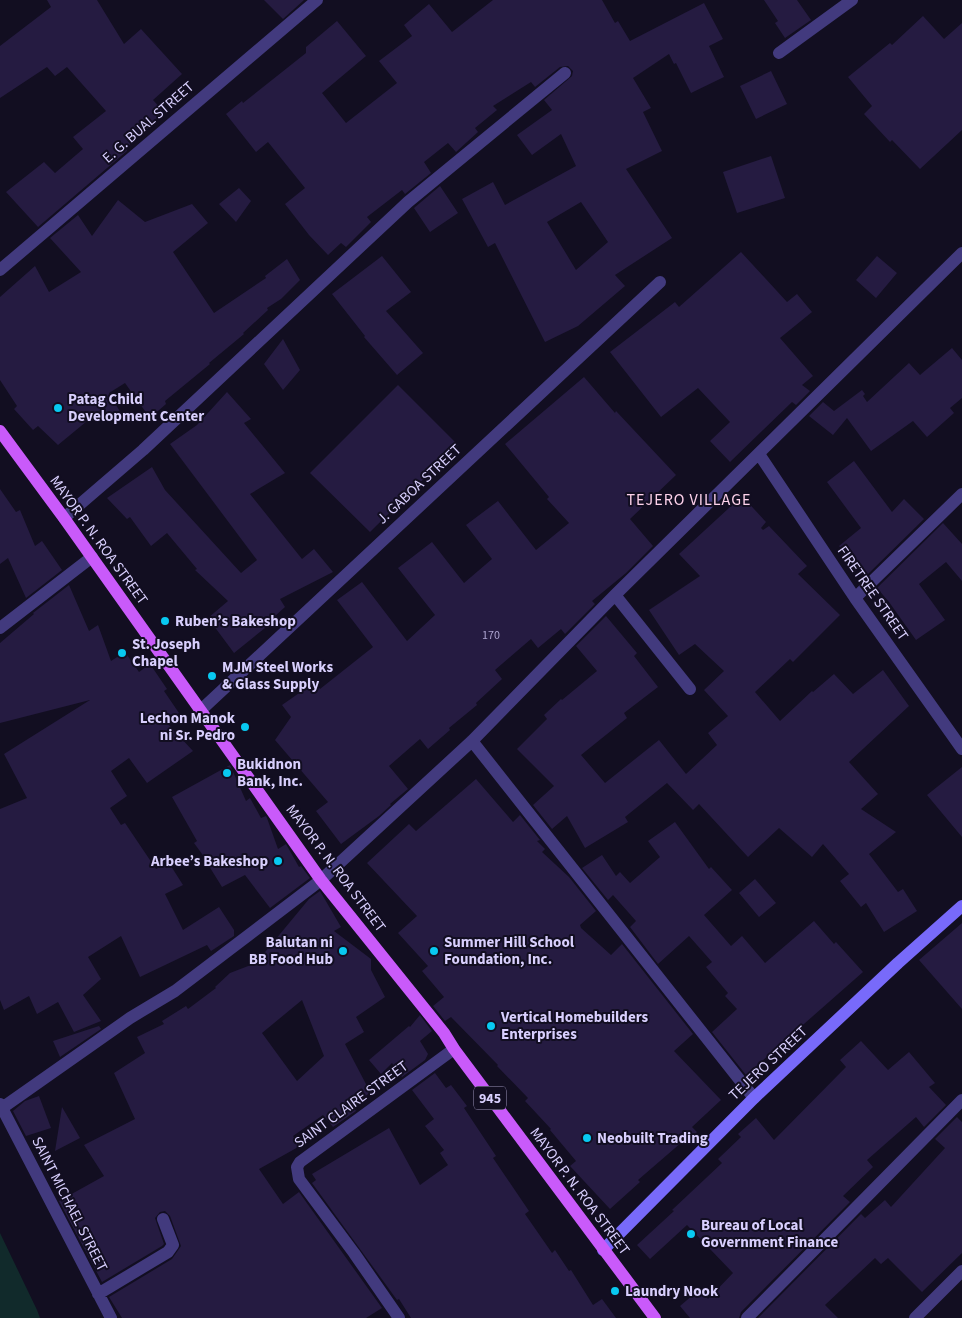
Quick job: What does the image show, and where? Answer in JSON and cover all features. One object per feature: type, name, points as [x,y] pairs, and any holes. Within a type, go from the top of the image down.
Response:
[{"type":"main road","name":"MAYOR P. N. ROA STREET","points":[[0,431],[322,880],[444,1034],[655,1318]]},
{"type":"main road","name":"TEJERO STREET","points":[[603,1250],[754,1098],[890,970],[962,906]]},
{"type":"street","name":"E. G. BUAL STREET","points":[[0,270],[317,0]]},
{"type":"street","points":[[779,53],[852,0]]},
{"type":"street","points":[[64,518],[143,450],[408,202],[565,73]]},
{"type":"street","points":[[1,1106],[130,1018],[175,991],[322,880],[472,741],[615,595],[962,254]]},
{"type":"street","name":"J. GABOA STREET","points":[[201,710],[660,282]]},
{"type":"street","name":"FIRETREE STREET","points":[[760,454],[855,598],[962,749]]},
{"type":"street","points":[[855,598],[962,494]]},
{"type":"street","points":[[0,628],[92,557]]},
{"type":"street","points":[[615,595],[690,689]]},
{"type":"street","points":[[472,741],[754,1098]]},
{"type":"street","name":"SAINT CLAIRE STREET","points":[[399,1318],[299,1179],[297,1167],[300,1162],[454,1049]]},
{"type":"street","points":[[747,1318],[962,1100]]},
{"type":"street","name":"SAINT MICHAEL STREET","points":[[1,1106],[111,1318]]},
{"type":"street","points":[[98,1294],[168,1252],[172,1245],[163,1219]]},
{"type":"street","points":[[915,1318],[962,1271]]},
{"type":"green space","points":[[0,1233],[37,1310],[40,1318],[0,1318]]},
{"type":"building","points":[[47,0],[97,0],[124,44],[141,29],[182,74],[153,100],[165,113],[126,148],[127,151],[38,227],[6,192],[44,162],[55,173],[83,149],[73,137],[106,111],[67,67],[55,76],[47,67],[0,98],[0,46],[51,7]]},
{"type":"building","points":[[264,0],[304,0],[283,19]]},
{"type":"building","points":[[493,0],[602,0],[615,23],[618,21],[630,41],[704,3],[723,39],[709,46],[724,77],[691,93],[676,63],[674,64],[669,54],[633,78],[651,108],[643,112],[662,151],[626,169],[672,238],[615,275],[625,286],[578,326],[545,342],[495,243],[488,247],[462,199],[493,182],[505,205],[576,166],[561,134],[532,155],[517,135],[552,110],[544,100],[572,76],[573,71],[568,66],[560,67],[535,87],[531,82],[493,106],[497,110],[475,128],[478,132],[456,152],[448,143],[424,162],[431,173],[405,194],[402,190],[367,217],[371,222],[346,247],[341,243],[328,255],[309,235],[285,204],[305,188],[268,142],[256,152],[226,114],[242,101],[243,103],[306,53],[306,47],[337,21],[366,56],[322,93],[346,123],[397,83],[379,61],[412,36],[404,25],[429,4],[452,32]],"holes":[[[581,202],[608,242],[576,270],[547,222]]]},
{"type":"building","points":[[764,0],[797,0],[811,20],[785,38],[775,23],[778,21]]},
{"type":"building","points":[[923,16],[944,39],[962,23],[962,130],[920,169],[892,140],[890,142],[864,114],[872,106],[848,77],[890,43],[892,45]]},
{"type":"building","points":[[771,71],[787,104],[756,119],[740,86]]},
{"type":"building","points":[[771,156],[785,198],[737,213],[723,172]]},
{"type":"building","points":[[440,186],[458,213],[430,232],[414,208]]},
{"type":"building","points":[[239,188],[251,201],[236,222],[219,204]]},
{"type":"building","points":[[118,200],[145,222],[192,204],[208,223],[173,252],[214,313],[266,278],[265,276],[287,259],[300,280],[281,299],[267,308],[268,310],[244,334],[165,401],[166,404],[150,418],[125,383],[109,393],[122,415],[104,423],[98,412],[58,445],[38,426],[33,430],[14,409],[17,406],[0,380],[0,297],[35,266],[49,292],[81,272],[50,238],[78,215],[92,236]]},
{"type":"building","points":[[741,252],[787,302],[797,294],[812,312],[780,338],[813,376],[802,385],[810,391],[796,405],[792,402],[730,462],[710,441],[730,422],[698,388],[661,417],[610,352],[675,302],[679,307]]},
{"type":"building","points":[[382,256],[411,292],[386,311],[423,353],[397,375],[364,337],[332,294]]},
{"type":"building","points":[[877,256],[897,273],[876,298],[856,280]]},
{"type":"building","points":[[283,339],[300,370],[283,390],[264,364]]},
{"type":"building","points":[[952,348],[962,360],[962,398],[950,408],[954,413],[927,437],[913,421],[871,451],[847,418],[833,435],[809,416],[823,402],[834,411],[862,390],[867,402],[909,363],[920,375]]},
{"type":"building","points":[[584,377],[615,413],[616,411],[676,475],[630,519],[653,546],[626,573],[592,601],[595,604],[565,634],[561,629],[538,648],[531,639],[495,670],[502,679],[476,703],[477,705],[449,728],[450,730],[428,749],[420,739],[389,766],[408,789],[379,816],[341,844],[316,811],[328,802],[275,740],[291,717],[282,705],[315,682],[320,689],[373,647],[337,600],[362,582],[407,641],[435,615],[398,568],[432,542],[464,583],[492,559],[466,525],[498,501],[536,550],[569,523],[547,499],[549,497],[505,444]]},
{"type":"building","points":[[398,385],[458,445],[370,532],[310,473]]},
{"type":"building","points":[[227,392],[251,419],[244,423],[285,473],[250,494],[302,559],[314,549],[333,572],[280,599],[285,607],[264,626],[265,628],[234,653],[208,618],[228,601],[195,570],[197,569],[167,533],[151,546],[130,517],[127,519],[107,498],[152,467],[165,490],[241,573],[257,560],[170,444],[197,425]]},
{"type":"building","points":[[854,461],[892,512],[904,499],[924,519],[866,576],[839,546],[861,528],[827,482]]},
{"type":"building","points":[[0,489],[16,512],[20,510],[35,546],[42,541],[62,570],[26,598],[8,558],[0,564]]},
{"type":"building","points":[[742,496],[766,522],[761,528],[763,530],[769,526],[807,566],[798,574],[840,615],[793,662],[790,659],[755,692],[780,721],[812,691],[834,674],[853,694],[883,670],[909,706],[849,762],[878,794],[861,809],[896,832],[869,854],[898,892],[903,889],[917,911],[884,932],[866,903],[861,907],[840,881],[849,874],[823,844],[812,857],[779,828],[748,857],[699,804],[693,810],[667,783],[625,817],[628,822],[585,848],[567,816],[552,829],[533,805],[554,786],[517,749],[547,719],[544,715],[597,671],[576,646],[606,616],[637,653],[634,656],[658,687],[624,713],[627,718],[581,755],[605,783],[659,740],[686,774],[717,745],[708,733],[728,716],[704,690],[724,671],[695,644],[679,655],[649,610],[700,576],[679,554]]},
{"type":"building","points":[[943,523],[962,544],[962,581],[946,562],[919,584],[945,620],[916,640],[877,588]]},
{"type":"building","points":[[69,585],[89,631],[98,625],[111,661],[125,652],[139,672],[150,664],[167,689],[164,691],[179,713],[167,723],[193,751],[147,783],[129,758],[111,771],[127,796],[110,808],[121,825],[125,823],[156,869],[169,863],[183,885],[165,894],[183,930],[219,907],[234,930],[234,936],[211,951],[207,945],[140,977],[121,936],[88,957],[101,979],[83,995],[101,1021],[74,1032],[58,1002],[37,1014],[29,996],[4,1010],[0,1000],[0,809],[27,798],[4,754],[90,700],[0,723],[0,643],[33,613]]},
{"type":"building","points":[[230,765],[246,801],[250,798],[261,818],[266,816],[278,849],[286,844],[299,867],[301,866],[310,878],[270,908],[245,875],[222,887],[210,865],[194,843],[197,841],[172,797]]},
{"type":"building","points":[[962,767],[962,837],[927,795]]},
{"type":"building","points":[[476,779],[513,822],[520,815],[540,840],[537,841],[545,849],[542,852],[569,877],[596,911],[580,925],[581,928],[611,955],[622,944],[693,1034],[674,1051],[721,1100],[692,1127],[697,1132],[684,1145],[682,1142],[638,1180],[640,1182],[610,1209],[570,1166],[576,1161],[551,1129],[525,1101],[528,1098],[451,1017],[445,1021],[433,1006],[444,997],[422,971],[428,966],[398,933],[417,916],[367,863],[409,824],[416,831]]},
{"type":"building","points":[[675,822],[709,869],[711,867],[732,890],[704,915],[731,946],[742,936],[765,963],[814,921],[834,944],[836,942],[863,972],[746,1075],[712,1032],[737,1009],[725,996],[728,993],[706,967],[712,962],[689,936],[658,964],[630,927],[636,921],[613,895],[608,900],[582,868],[602,855],[616,876],[620,872],[630,883],[660,857],[648,841]]},
{"type":"building","points":[[755,879],[776,903],[759,917],[739,893]]},
{"type":"building","points":[[320,891],[341,927],[334,931],[371,959],[371,970],[385,997],[356,1017],[364,1032],[345,1044],[371,1091],[354,1108],[356,1111],[333,1127],[323,1115],[293,1136],[300,1146],[259,1169],[283,1204],[299,1192],[382,1308],[366,1318],[122,1318],[109,1297],[172,1259],[181,1246],[170,1216],[165,1211],[160,1212],[155,1218],[164,1244],[102,1282],[59,1201],[104,1176],[84,1145],[135,1119],[114,1073],[145,1053],[137,1037],[164,1024],[162,1021],[186,1006],[188,1009],[216,988],[230,973],[256,963],[309,899]],"holes":[[[302,1000],[324,1056],[297,1081],[262,1033]]]},
{"type":"building","points":[[962,923],[962,1009],[919,960]]},
{"type":"building","points":[[420,1015],[432,1031],[420,1041],[428,1054],[425,1060],[402,1077],[392,1063],[381,1074],[369,1060],[410,1027]]},
{"type":"building","points":[[99,1026],[101,1029],[60,1057],[53,1041]]},
{"type":"building","points":[[861,1041],[888,1070],[909,1052],[935,1083],[929,1087],[946,1105],[924,1127],[916,1117],[867,1160],[873,1167],[843,1196],[850,1202],[741,1312],[739,1318],[690,1318],[680,1306],[700,1289],[708,1299],[733,1273],[687,1225],[650,1259],[637,1245],[722,1163],[718,1159],[741,1137],[738,1134],[756,1118],[774,1140],[846,1067],[840,1060]]},
{"type":"building","points":[[435,1073],[446,1088],[451,1085],[467,1106],[464,1108],[496,1156],[493,1158],[529,1211],[525,1214],[552,1253],[555,1250],[569,1271],[571,1270],[593,1305],[602,1299],[616,1318],[411,1318],[399,1299],[397,1300],[312,1183],[316,1180],[312,1174],[389,1128],[420,1185],[448,1165],[440,1153],[444,1150],[425,1126],[434,1119],[412,1090]]},
{"type":"building","points":[[39,1096],[51,1128],[26,1136],[13,1111],[25,1101]]},
{"type":"building","points":[[62,1107],[80,1138],[55,1151]]},
{"type":"building","points":[[957,1117],[962,1122],[962,1253],[922,1292],[888,1258],[881,1264],[875,1258],[825,1305],[838,1318],[758,1318],[861,1214],[865,1218],[885,1200],[891,1207],[945,1148],[935,1139]]},
{"type":"place","name":"Patag Child Development Center","points":[[58,408]]},
{"type":"place","name":"Ruben’s Bakeshop","points":[[165,621]]},
{"type":"place","name":"St. Joseph Chapel","points":[[122,653]]},
{"type":"place","name":"MJM Steel Works & Glass Supply","points":[[212,676]]},
{"type":"place","name":"Lechon Manok ni Sr. Pedro","points":[[245,727]]},
{"type":"place","name":"Bukidnon Bank, Inc.","points":[[227,773]]},
{"type":"place","name":"Arbee’s Bakeshop","points":[[278,861]]},
{"type":"place","name":"Balutan ni BB Food Hub","points":[[343,951]]},
{"type":"place","name":"Summer Hill School Foundation, Inc.","points":[[434,951]]},
{"type":"place","name":"Vertical Homebuilders Enterprises","points":[[491,1026]]},
{"type":"place","name":"Neobuilt Trading","points":[[587,1138]]},
{"type":"place","name":"Bureau of Local Government Finance","points":[[691,1234]]},
{"type":"place","name":"Laundry Nook","points":[[615,1291]]},
{"type":"district","name":"TEJERO VILLAGE","points":[[689,499]]}]
